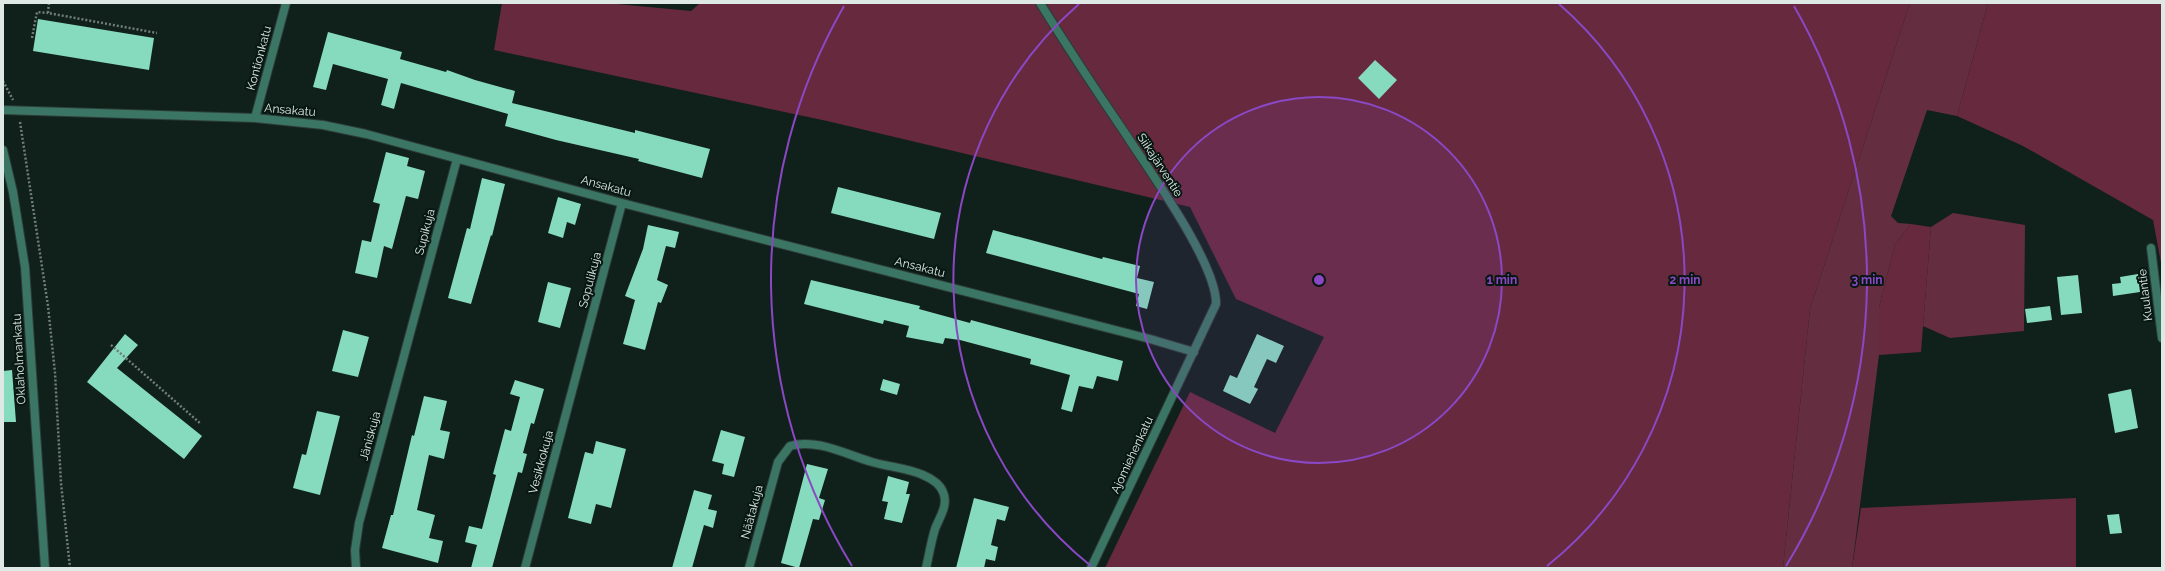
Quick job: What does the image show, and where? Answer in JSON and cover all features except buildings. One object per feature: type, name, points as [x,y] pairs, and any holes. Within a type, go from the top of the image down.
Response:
[{"type":"street","name":"Kontionkatu","points":[[255,118],[286,3]]},
{"type":"street","name":"Siikajärventie","points":[[1040,3],[1164,193],[1194,243],[1215,292],[1216,304],[1194,352]]},
{"type":"street","name":"Ansakatu","points":[[3,110],[255,118],[323,125],[366,134],[622,203],[1150,339],[1194,352]]},
{"type":"street","name":"Oklaholmankatu","points":[[3,150],[13,192],[25,267],[45,568]]},
{"type":"street","name":"Supikuja","points":[[416,311],[457,159]]},
{"type":"street","name":"Sopulikuja","points":[[580,363],[622,203]]},
{"type":"street","name":"Kuulantie","points":[[2151,248],[2162,338]]},
{"type":"street","name":"Jäniskuja","points":[[356,568],[355,550],[359,523],[416,311]]},
{"type":"street","name":"Ajomiehenkatu","points":[[1091,568],[1194,352]]},
{"type":"street","name":"Vesikkokuja","points":[[525,568],[580,363]]},
{"type":"street","name":"Näätakuja","points":[[750,568],[778,462],[790,446],[812,444],[923,475],[940,487],[945,496],[945,504],[936,529],[926,568]]},
{"type":"path","points":[[48,13],[49,3]]},
{"type":"path","points":[[32,38],[37,12],[157,33]]},
{"type":"path","points":[[3,81],[18,110],[48,306],[55,374],[61,483],[70,568]]},
{"type":"path","points":[[111,345],[201,424]]},
{"type":"shaded area","points":[[502,3],[606,3],[691,11],[700,3],[1910,3],[1810,309],[1783,568],[1105,568],[1190,392],[1275,433],[1324,337],[1236,299],[1190,207],[827,121],[494,50]]},
{"type":"shaded area","points":[[1910,3],[1988,3],[1957,116],[1927,110],[1891,216],[1898,223],[1911,224],[1895,244],[1879,307],[1879,355],[1852,568],[1783,568],[1810,309]]},
{"type":"shaded area","points":[[1988,3],[2162,3],[2162,268],[2153,220],[2023,146],[1957,116]]},
{"type":"shaded area","points":[[1953,213],[2025,225],[2024,331],[1950,338],[1923,326],[1931,227]]},
{"type":"shaded area","points":[[1911,224],[1931,227],[1921,352],[1879,355],[1879,307],[1895,244]]},
{"type":"shaded area","points":[[2076,498],[2076,568],[1852,568],[1861,508]]}]
